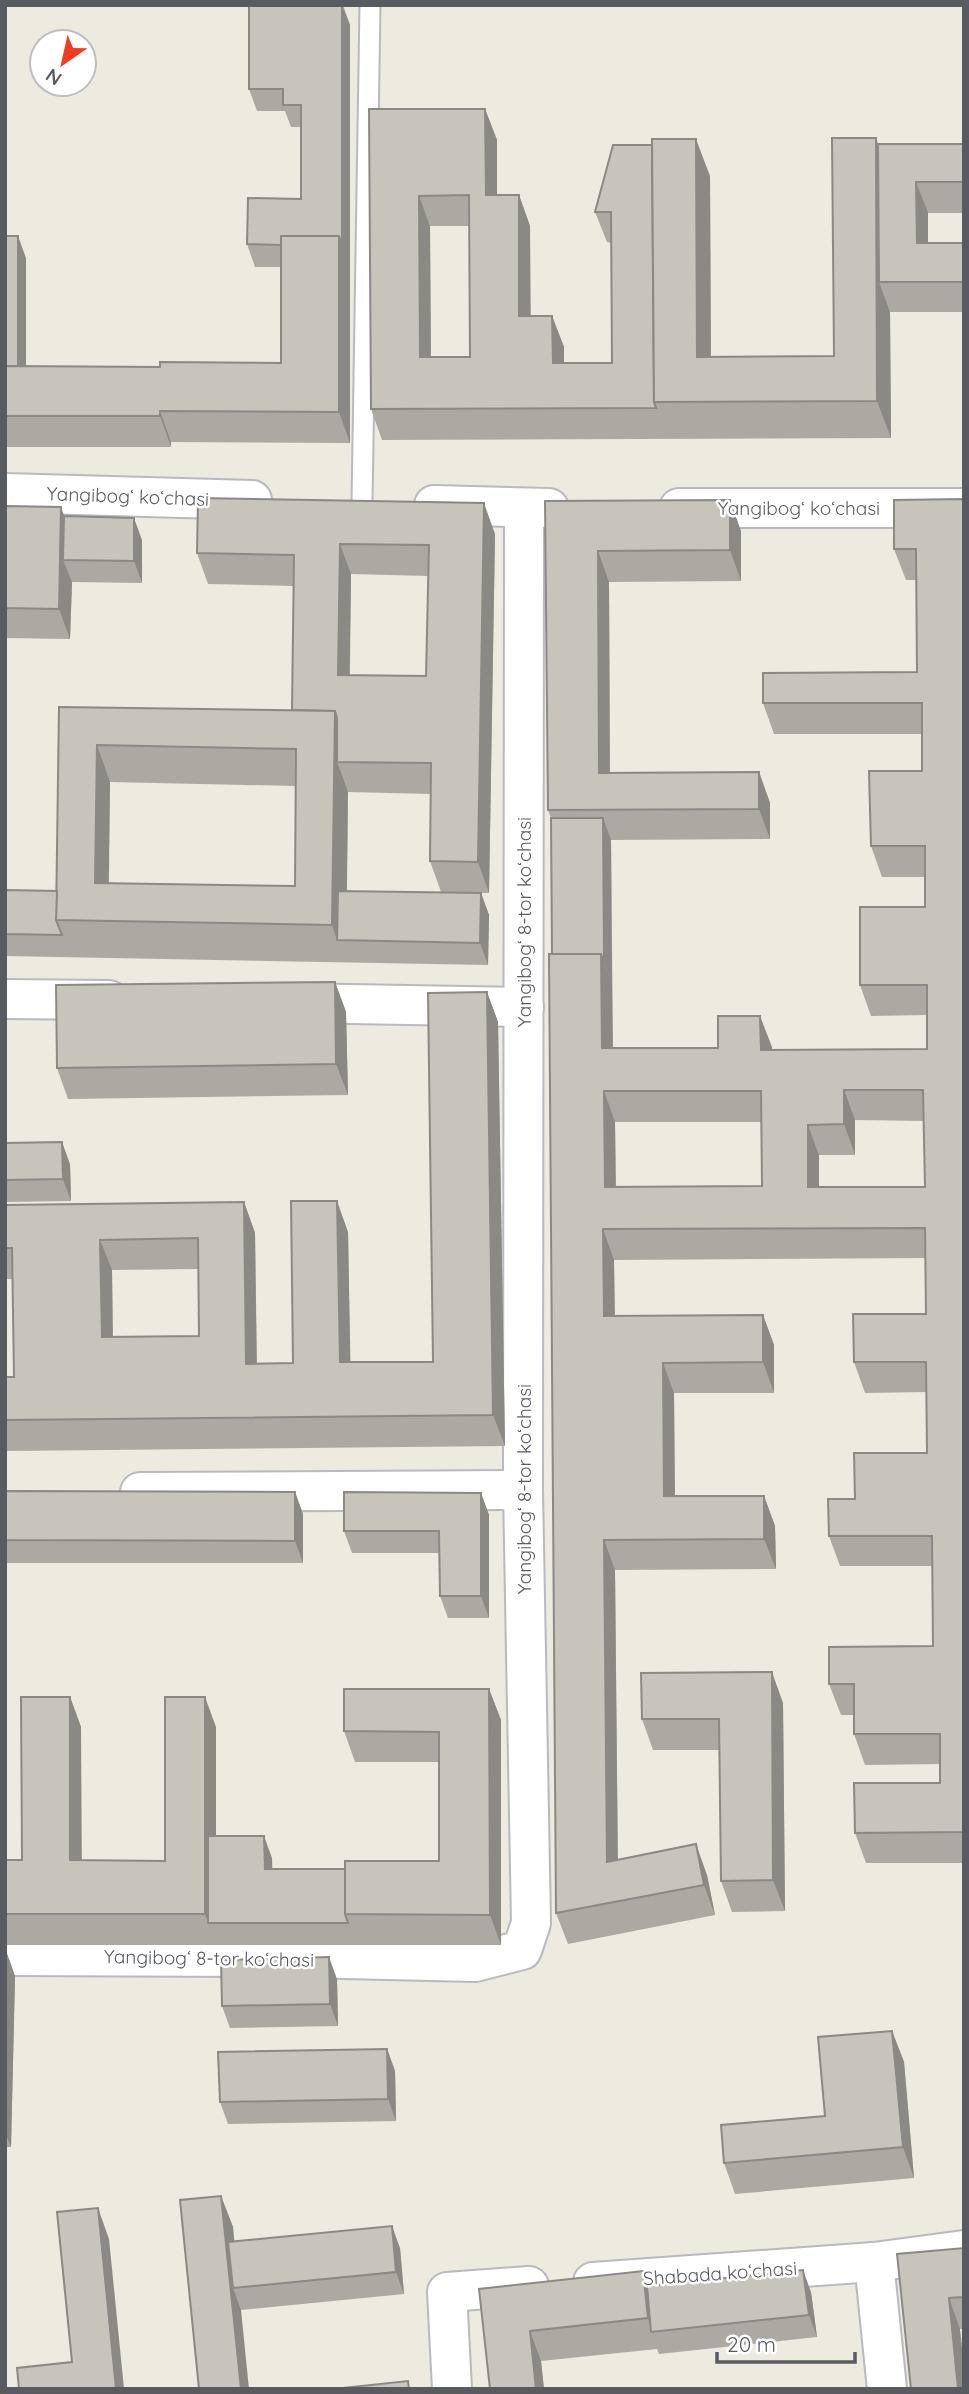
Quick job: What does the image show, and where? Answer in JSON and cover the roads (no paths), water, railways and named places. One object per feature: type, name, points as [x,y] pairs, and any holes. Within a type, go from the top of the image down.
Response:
[{"type":"street","name":"Yangibogʻ koʻchasi","points":[[5,493],[293,501]]},
{"type":"street","points":[[348,502],[579,508]]},
{"type":"street","name":"Yangibogʻ 8-tor koʻchasi","points":[[5,1956],[249,1957],[475,1962],[522,1950],[531,1923],[523,1490],[524,508]]},
{"type":"street","name":"Yangibogʻ koʻchasi","points":[[648,508],[964,508]]},
{"type":"street","points":[[5,999],[142,1001]]},
{"type":"street","points":[[251,1003],[524,1007]]},
{"type":"street","points":[[103,1492],[523,1490]]},
{"type":"street","name":"Shabada koʻchasi","points":[[452,2389],[447,2292],[874,2262],[964,2250]]},
{"type":"street","points":[[874,2262],[887,2389]]},
{"type":"lane","points":[[348,502],[370,5]]}]
